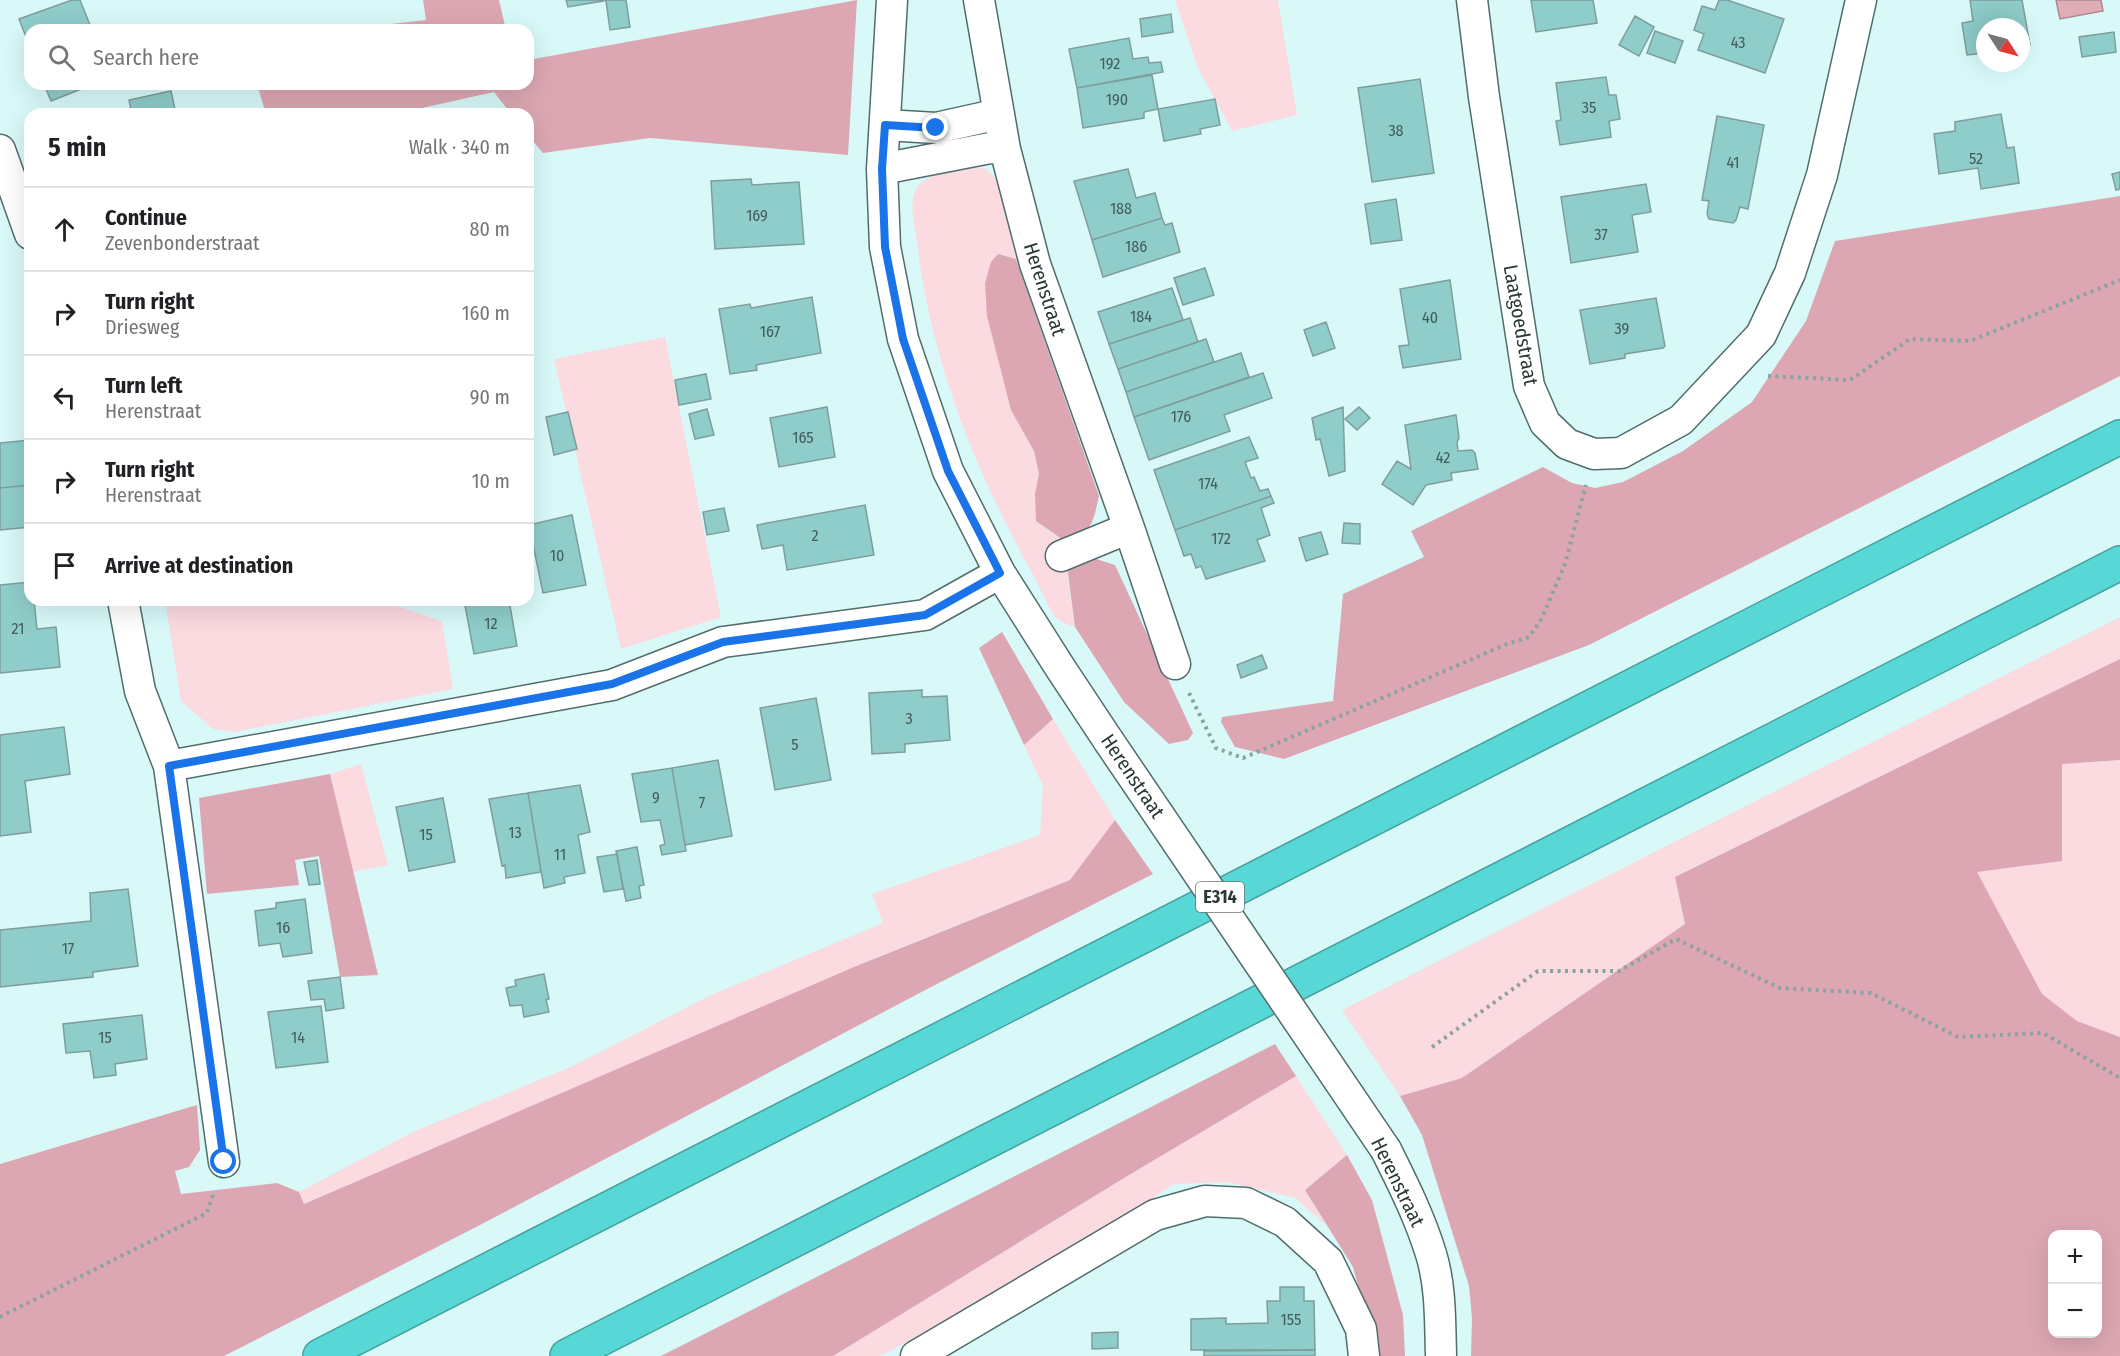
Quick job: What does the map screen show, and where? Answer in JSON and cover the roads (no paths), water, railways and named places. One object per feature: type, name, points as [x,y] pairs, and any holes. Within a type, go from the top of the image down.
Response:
[{"type":"highway","name":"E314","points":[[320,1356],[2120,437]]},
{"type":"highway","points":[[567,1356],[2120,563]]},
{"type":"street","name":"Herenstraat","points":[[892,0],[882,169],[885,247],[903,339],[948,471],[1000,573],[1061,669],[1386,1150],[1407,1193],[1431,1255],[1440,1306],[1441,1356]]},
{"type":"street","name":"Herenstraat","points":[[979,0],[1005,149],[1035,264],[1175,664]]},
{"type":"street","name":"Laatgoedstraat","points":[[1472,0],[1484,98],[1529,386],[1545,423],[1567,444],[1594,454],[1620,453],[1681,420],[1761,335],[1790,273],[1822,175],[1862,0]]},
{"type":"street","points":[[885,125],[936,128],[999,114]]},
{"type":"street","points":[[882,169],[990,148],[1005,149]]},
{"type":"street","points":[[0,150],[24,217]]},
{"type":"street","points":[[1061,556],[1129,528]]},
{"type":"street","points":[[169,766],[612,684],[723,642],[925,615],[1000,573]]},
{"type":"street","points":[[124,606],[140,691],[169,766],[224,1162]]},
{"type":"street","points":[[916,1356],[1155,1215],[1205,1201],[1246,1203],[1285,1222],[1328,1261],[1361,1329],[1364,1356]]}]
